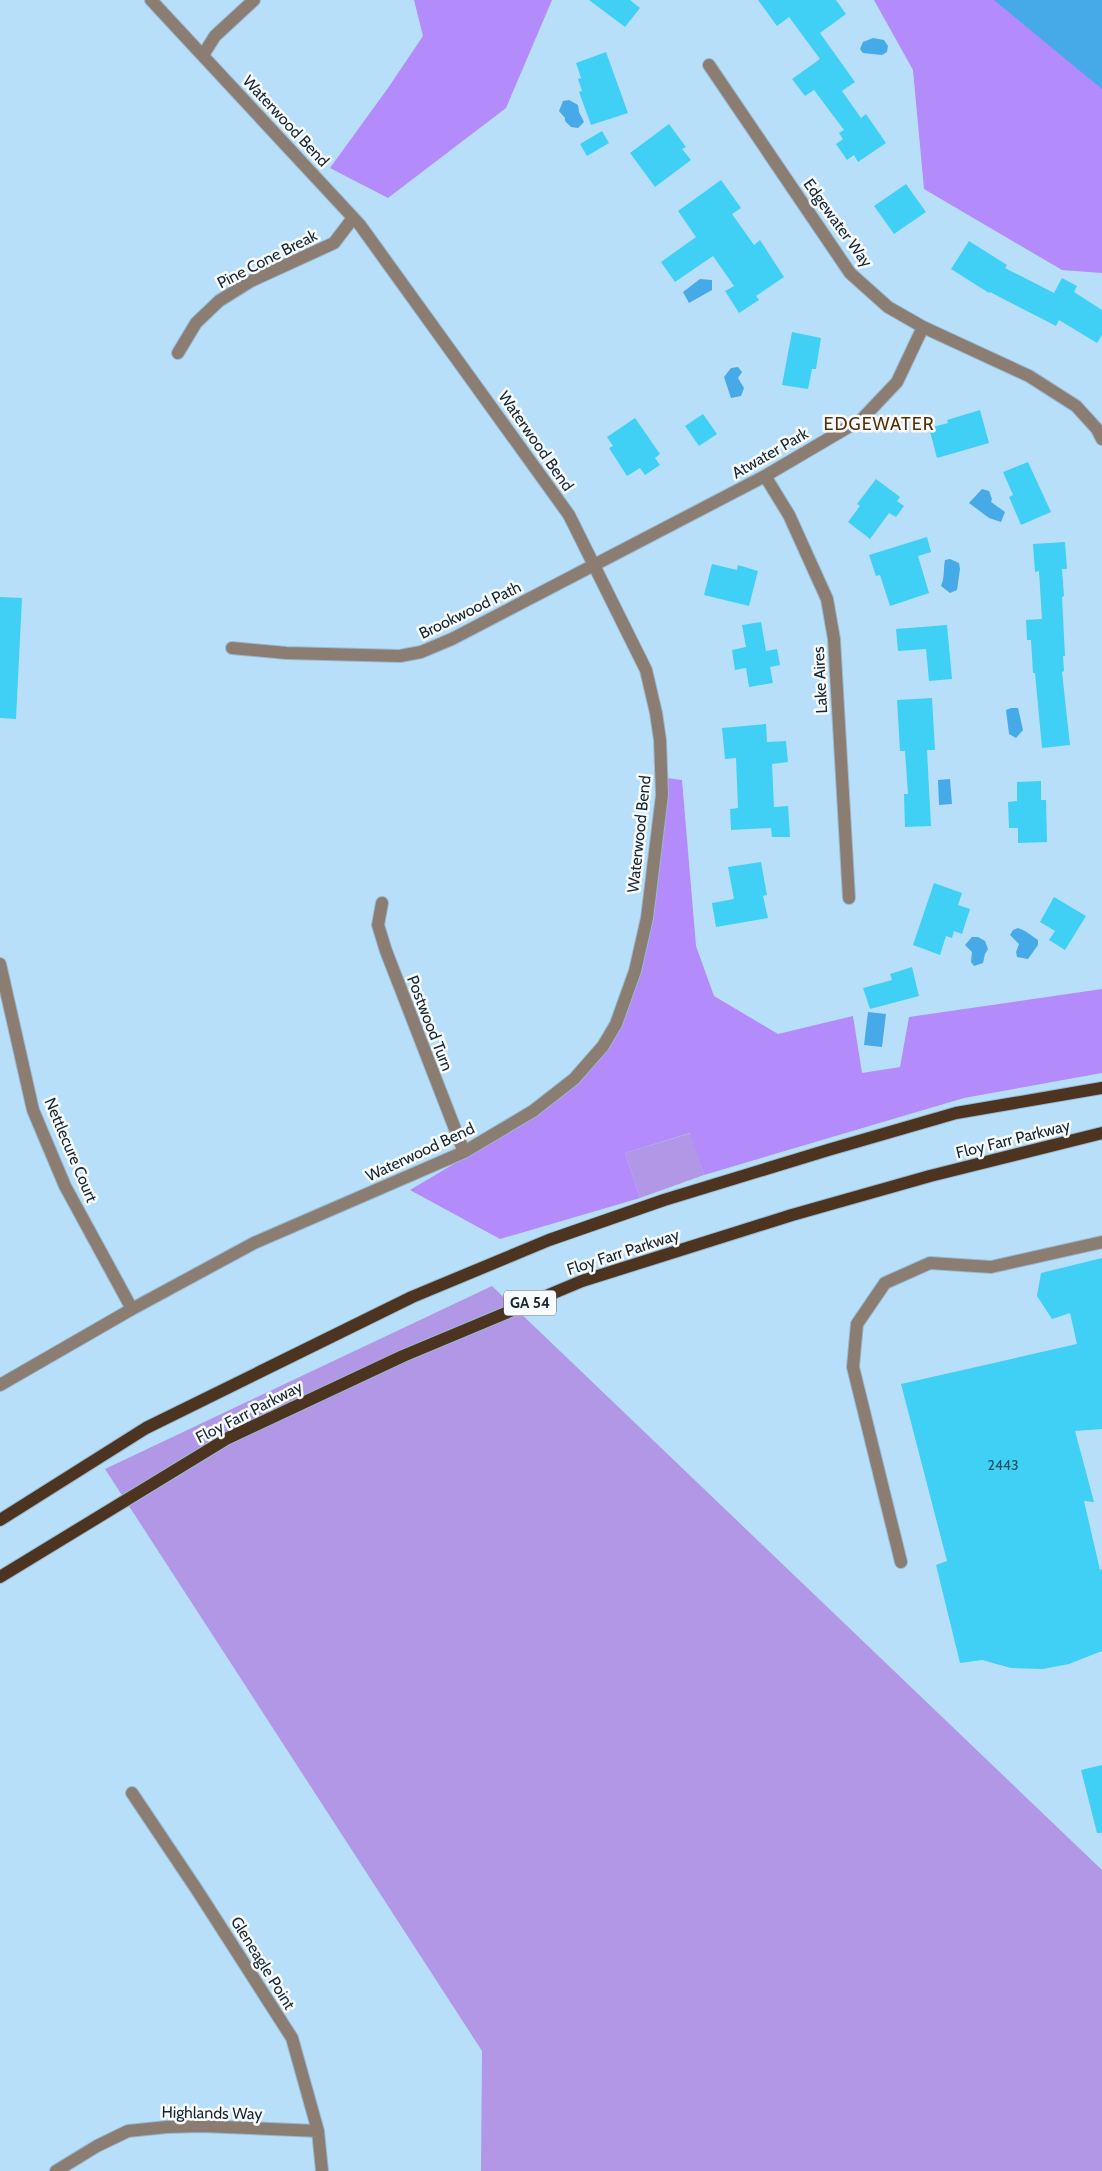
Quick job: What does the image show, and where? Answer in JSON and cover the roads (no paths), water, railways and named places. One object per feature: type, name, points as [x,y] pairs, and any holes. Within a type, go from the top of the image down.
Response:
[{"type":"main road","name":"Floy Farr Parkway","points":[[0,1520],[146,1428],[412,1297],[549,1240],[674,1197],[956,1113],[1102,1088]]},
{"type":"main road","name":"Floy Farr Parkway","points":[[0,1577],[228,1438],[403,1356],[582,1281],[819,1207],[930,1176],[1102,1133]]},
{"type":"street","name":"Waterwood Bend","points":[[0,1385],[132,1309],[254,1243],[464,1152],[533,1111],[574,1079],[603,1046],[616,1024],[627,997],[642,945],[662,795],[660,740],[646,670],[570,515],[463,365],[353,218],[151,0]]},
{"type":"street","points":[[203,55],[215,36],[254,0]]},
{"type":"street","name":"Edgewater Way","points":[[709,64],[850,273],[888,307],[923,327],[1029,376],[1076,406],[1099,432],[1102,439]]},
{"type":"street","name":"Pine Cone Break","points":[[178,353],[196,323],[219,301],[252,281],[334,243],[353,218]]},
{"type":"street","name":"Atwater Park","points":[[596,566],[765,476],[862,419],[897,382],[923,327]]},
{"type":"street","name":"Lake Aires","points":[[765,476],[789,516],[827,599],[834,638],[849,898]]},
{"type":"street","name":"Brookwood Path","points":[[232,648],[362,657],[400,656],[421,652],[452,639],[596,566]]},
{"type":"street","name":"Postwood Turn","points":[[382,903],[378,925],[386,951],[464,1152]]},
{"type":"street","name":"Nettlecure Court","points":[[0,964],[34,1110],[40,1127],[65,1186],[132,1309]]},
{"type":"street","points":[[901,1562],[853,1367],[857,1324],[885,1283],[930,1264],[991,1267],[1102,1242]]},
{"type":"street","name":"Gleneagle Point","points":[[132,1792],[292,2038],[318,2132],[322,2171]]},
{"type":"street","name":"Highlands Way","points":[[56,2171],[97,2146],[128,2131],[201,2126],[318,2132]]},
{"type":"water","points":[[994,0],[1102,0],[1102,89]]},
{"type":"water","points":[[873,38],[884,40],[888,46],[887,52],[882,55],[863,53],[860,49],[863,42]]},
{"type":"water","points":[[569,100],[578,105],[584,122],[578,128],[571,127],[559,111],[563,101]]},
{"type":"water","points":[[700,279],[712,280],[712,290],[689,303],[683,292]]},
{"type":"water","points":[[738,367],[742,372],[738,378],[744,388],[741,396],[731,398],[724,377],[731,368]]},
{"type":"water","points":[[982,489],[989,491],[992,499],[991,502],[1005,512],[1001,522],[989,518],[969,503]]},
{"type":"water","points":[[950,559],[959,563],[960,569],[957,590],[950,593],[941,586],[945,560]]},
{"type":"water","points":[[1018,708],[1023,730],[1016,738],[1009,734],[1006,710]]},
{"type":"water","points":[[950,779],[952,804],[939,805],[938,780]]},
{"type":"water","points":[[1018,928],[1038,940],[1038,945],[1028,959],[1017,957],[1016,952],[1019,944],[1010,935],[1013,930]]},
{"type":"water","points":[[972,937],[978,937],[985,941],[988,949],[983,963],[974,966],[971,962],[972,952],[965,945]]},
{"type":"water","points":[[868,1012],[886,1014],[882,1047],[864,1045]]},
{"type":"district","name":"EDGEWATER","points":[[879,424]]}]
